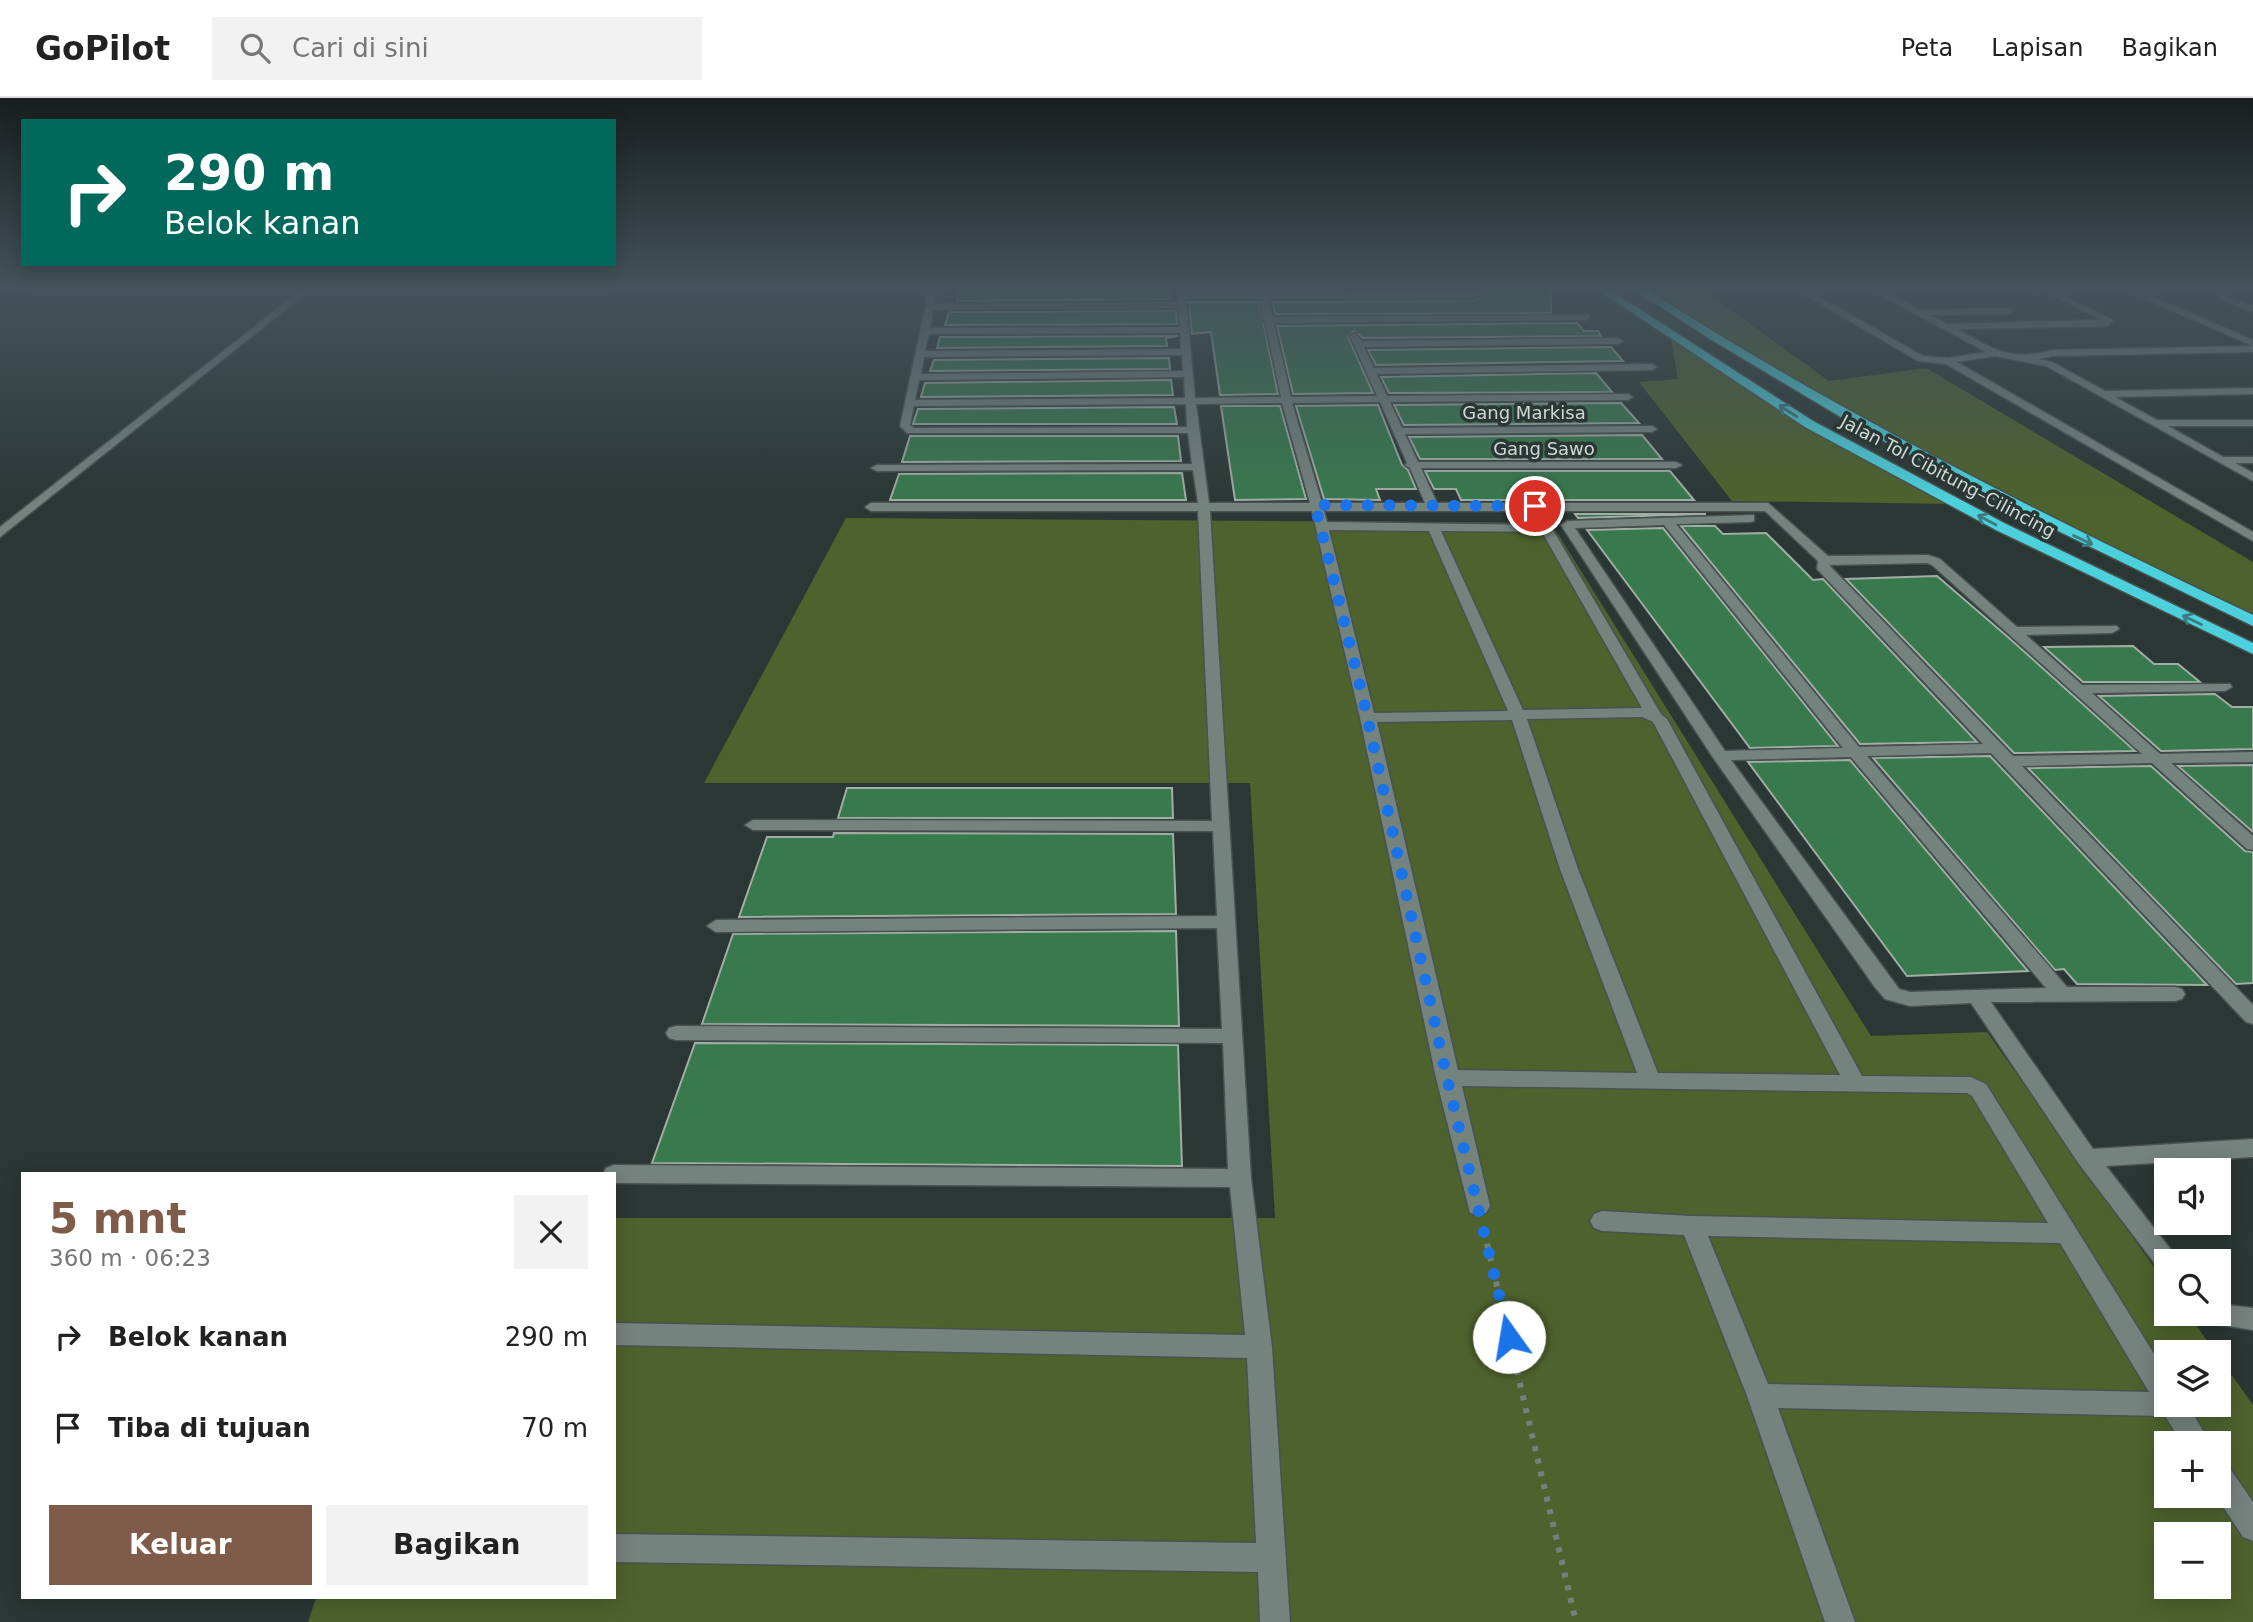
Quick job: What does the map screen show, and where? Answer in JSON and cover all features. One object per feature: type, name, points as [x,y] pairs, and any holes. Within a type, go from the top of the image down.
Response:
[{"type":"highway","name":"Jalan Tol Cibitung–Cilincing","points":[[1712,361],[1809,424],[2001,527],[2253,649]]},
{"type":"highway","name":"Jalan Tol Cibitung–Cilincing","points":[[1756,361],[1854,421],[2039,519],[2253,621]]},
{"type":"street","points":[[0,533],[216,361]]},
{"type":"street","points":[[919,361],[905,426],[917,432],[1193,430]]},
{"type":"street","points":[[1188,361],[1193,430],[1204,507],[1240,1178],[1259,1347],[1275,1622]]},
{"type":"street","points":[[1277,361],[1322,526],[1368,718],[1478,1206]]},
{"type":"street","points":[[1366,361],[1411,465],[1432,505]]},
{"type":"street","points":[[1948,361],[2253,537]]},
{"type":"street","points":[[2041,361],[2253,478]]},
{"type":"street","points":[[1371,372],[1652,367]]},
{"type":"street","points":[[917,377],[1189,374]]},
{"type":"street","points":[[2101,394],[2253,391]]},
{"type":"street","points":[[909,403],[1628,397]]},
{"type":"street","points":[[2152,423],[2253,423]]},
{"type":"street","name":"Gang Markisa","points":[[1396,431],[1652,429]]},
{"type":"street","points":[[2221,460],[2253,460]]},
{"type":"street","name":"Gang Sawo","points":[[1411,465],[1676,465]]},
{"type":"street","points":[[877,468],[1198,467]]},
{"type":"street","points":[[871,507],[1764,506],[1771,508],[1825,560],[1933,561],[2251,841]]},
{"type":"street","points":[[1778,517],[1567,525],[1720,756],[1892,994],[1910,999],[2175,993]]},
{"type":"street","points":[[1666,520],[1854,751],[2062,994]]},
{"type":"street","points":[[1322,526],[1546,528],[1654,715],[1664,727],[1704,808],[1855,1083]]},
{"type":"street","points":[[1433,527],[1518,715],[1569,869],[1651,1081]]},
{"type":"street","points":[[1825,560],[1822,566],[2253,1017]]},
{"type":"street","points":[[2015,631],[2112,629]]},
{"type":"street","points":[[2080,689],[2225,687]]},
{"type":"street","points":[[1368,718],[1644,712],[1654,715]]},
{"type":"street","points":[[1720,756],[1995,748]]},
{"type":"street","points":[[2008,761],[2253,757]]},
{"type":"street","points":[[753,825],[1220,826]]},
{"type":"street","points":[[716,926],[1226,922]]},
{"type":"street","points":[[1976,996],[2087,1158],[2157,1249]]},
{"type":"street","points":[[676,1033],[1232,1036]]},
{"type":"street","points":[[1447,1078],[1971,1085],[1979,1090],[2154,1375]]},
{"type":"street","points":[[2087,1158],[2253,1148]]},
{"type":"street","points":[[616,1174],[1240,1178]]},
{"type":"street","points":[[1602,1222],[2067,1233]]},
{"type":"street","points":[[1692,1226],[1760,1396],[1840,1622]]},
{"type":"street","points":[[2231,1316],[2253,1319]]},
{"type":"street","points":[[616,1334],[1259,1347]]},
{"type":"street","points":[[1760,1396],[2154,1404]]},
{"type":"street","points":[[2231,1494],[2253,1527]]},
{"type":"street","points":[[616,1548],[1273,1558]]},
{"type":"path","points":[[1478,1206],[1576,1622]]},
{"type":"green space","points":[[1675,361],[1711,361],[1809,424],[1958,504],[1732,501],[1639,382],[1678,379]]},
{"type":"green space","points":[[1757,361],[1801,361],[1829,381],[1926,368],[2253,562],[2253,621],[1854,421]]},
{"type":"green space","points":[[846,518],[1551,523],[1871,1036],[1987,1032],[2154,1267],[2154,1326],[2197,1326],[2207,1340],[2154,1340],[2154,1417],[2231,1417],[2231,1374],[2253,1405],[2253,1622],[308,1622],[316,1599],[616,1599],[616,1218],[1275,1218],[1250,783],[704,783]]},
{"type":"building","points":[[934,361],[1169,361],[1170,369],[930,371]]},
{"type":"building","points":[[1215,361],[1271,361],[1278,394],[1220,395]]},
{"type":"building","points":[[1285,361],[1359,361],[1373,393],[1293,394]]},
{"type":"building","points":[[1374,361],[1616,361],[1376,365]]},
{"type":"building","points":[[1596,373],[1612,392],[1389,393],[1381,377]]},
{"type":"building","points":[[1171,380],[1173,395],[921,397],[925,383]]},
{"type":"building","points":[[1621,403],[1639,423],[1404,425],[1394,405]]},
{"type":"building","points":[[1378,405],[1402,465],[1408,470],[1416,489],[1376,489],[1380,500],[1324,499],[1296,406]]},
{"type":"building","points":[[1221,406],[1280,406],[1306,499],[1235,500]]},
{"type":"building","points":[[1174,407],[1177,424],[913,424],[918,409]]},
{"type":"building","points":[[1642,435],[1662,459],[1420,459],[1409,437]]},
{"type":"building","points":[[910,436],[1178,436],[1181,461],[902,462]]},
{"type":"building","points":[[1425,471],[1670,471],[1694,500],[1461,500],[1456,489],[1434,489]]},
{"type":"building","points":[[1182,473],[1186,500],[890,500],[899,474]]},
{"type":"building","points":[[1575,514],[1706,514],[1578,518]]},
{"type":"building","points":[[1681,526],[1715,526],[1723,534],[1766,533],[1813,580],[1823,579],[1977,742],[1860,744]]},
{"type":"building","points":[[1663,528],[1838,746],[1750,748],[1587,530]]},
{"type":"building","points":[[1937,576],[2135,751],[2014,753],[1846,579]]},
{"type":"building","points":[[2133,646],[2154,664],[2178,664],[2200,682],[2083,682],[2044,647]]},
{"type":"building","points":[[2215,694],[2232,707],[2253,707],[2253,749],[2161,751],[2099,696]]},
{"type":"building","points":[[1990,756],[2207,985],[2077,984],[2064,969],[2055,970],[1873,758]]},
{"type":"building","points":[[1850,760],[2028,971],[1907,976],[1748,762]]},
{"type":"building","points":[[2253,765],[2253,832],[2178,766]]},
{"type":"building","points":[[2151,766],[2245,851],[2253,852],[2253,983],[2236,984],[2028,768]]},
{"type":"building","points":[[847,788],[1172,788],[1173,818],[838,818]]},
{"type":"building","points":[[834,833],[1173,834],[1176,914],[739,917],[767,837],[833,837]]},
{"type":"building","points":[[1176,931],[1179,1026],[702,1024],[733,934]]},
{"type":"building","points":[[695,1043],[1178,1045],[1182,1166],[652,1163]]},
{"type":"route","points":[[1509,1337],[1447,1078],[1362,694],[1315,505],[1535,506]]}]
